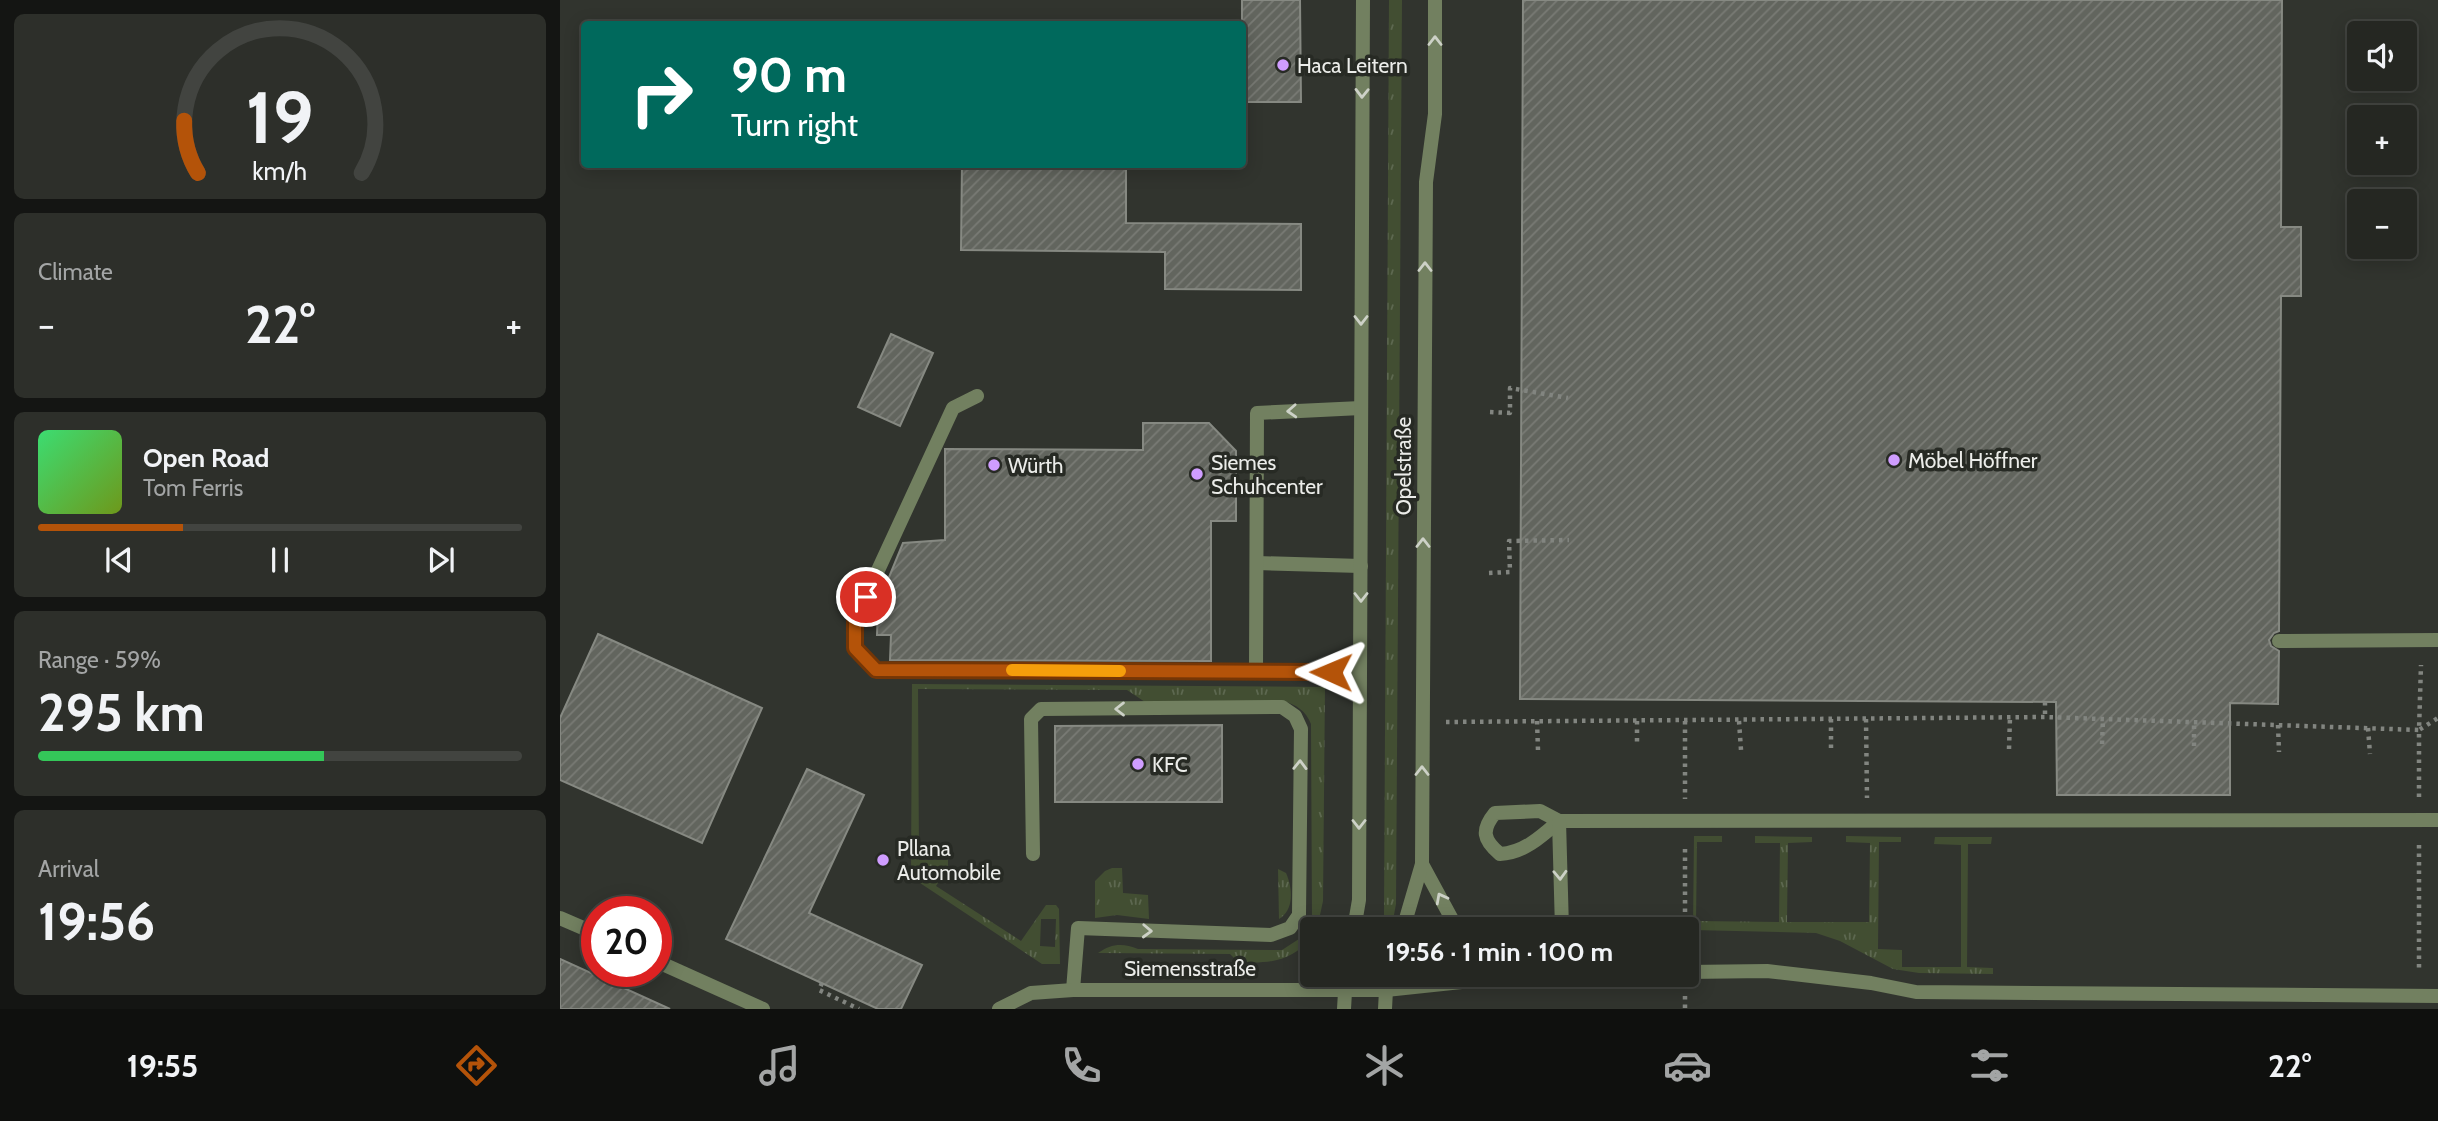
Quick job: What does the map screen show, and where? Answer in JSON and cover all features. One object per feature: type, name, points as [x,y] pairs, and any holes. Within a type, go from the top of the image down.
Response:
[{"type":"street","name":"Opelstraße","points":[[1356,917],[1359,900],[1363,0]]},
{"type":"street","name":"Opelstraße","points":[[1407,917],[1422,864],[1426,182],[1435,114],[1435,0]]},
{"type":"street","points":[[977,396],[953,408],[855,620],[855,648],[876,670],[1360,672]]},
{"type":"street","points":[[1256,671],[1257,413],[1361,408]]},
{"type":"street","points":[[1257,563],[1361,566]]},
{"type":"street","points":[[2278,640],[2438,640]]},
{"type":"street","points":[[1033,854],[1031,719],[1041,709],[1282,708],[1295,716],[1301,729],[1299,915],[1290,928],[1271,935],[1078,928],[1073,990]]},
{"type":"street","points":[[1559,821],[1539,839],[1511,854],[1500,854],[1492,848],[1485,833],[1487,823],[1495,813],[1540,811],[1559,821],[2438,820]]},
{"type":"street","points":[[1559,821],[1562,917]]},
{"type":"street","points":[[1422,864],[1451,917]]},
{"type":"street","points":[[560,918],[581,927]]},
{"type":"street","points":[[672,968],[763,1009]]},
{"type":"street","points":[[1699,972],[1767,971],[1871,983],[1916,992],[2438,996]]},
{"type":"street","name":"Siemensstraße","points":[[999,1009],[1031,993],[1300,983]]},
{"type":"street","points":[[1344,1009],[1345,987]]},
{"type":"street","name":"Siemensstraße","points":[[1371,987],[1386,990],[1413,987]]},
{"type":"street","points":[[1385,1009],[1387,987]]},
{"type":"path","points":[[1300,69],[1333,69]]},
{"type":"path","points":[[1490,412],[1510,413],[1510,388],[1568,398]]},
{"type":"path","points":[[1489,573],[1510,572],[1509,541],[1569,540]]},
{"type":"path","points":[[2419,997],[2418,730],[2422,640]]},
{"type":"path","points":[[2045,702],[2045,717]]},
{"type":"path","points":[[2009,750],[2010,717]]},
{"type":"path","points":[[1465,722],[2045,717],[2418,730],[2438,718]]},
{"type":"path","points":[[1831,719],[1831,753]]},
{"type":"path","points":[[1866,719],[1868,820]]},
{"type":"path","points":[[2102,744],[2103,719]]},
{"type":"path","points":[[1537,721],[1538,750]]},
{"type":"path","points":[[1637,721],[1637,746]]},
{"type":"path","points":[[1739,721],[1741,750]]},
{"type":"path","points":[[2194,722],[2194,746]]},
{"type":"path","points":[[2278,725],[2279,752]]},
{"type":"path","points":[[2368,728],[2370,754]]},
{"type":"path","points":[[822,983],[819,990],[859,1009]]},
{"type":"green space","points":[[1389,0],[1402,0],[1396,904],[1394,917],[1384,916]]},
{"type":"green space","points":[[912,684],[1325,687],[1323,901],[1320,917],[1312,917],[1311,724],[1306,715],[1293,704],[1283,701],[1145,702],[1127,690],[918,689],[919,860],[948,860],[948,867],[936,886],[1021,941],[1046,905],[1056,905],[1059,909],[1060,964],[1042,964],[911,877]],"holes":[[[1041,919],[1056,919],[1055,947],[1040,946]]]},
{"type":"green space","points":[[1694,836],[1722,836],[1722,842],[1697,842],[1696,917],[1693,917]]},
{"type":"green space","points":[[1755,836],[1812,837],[1812,842],[1788,843],[1787,922],[1869,922],[1870,843],[1846,842],[1846,836],[1901,837],[1901,842],[1879,842],[1878,949],[1902,950],[1902,967],[1961,967],[1961,845],[1934,844],[1935,837],[1992,837],[1991,844],[1968,844],[1967,967],[1993,968],[1993,974],[1919,973],[1893,969],[1840,941],[1816,933],[1699,930],[1699,921],[1779,922],[1780,843],[1755,843]]},
{"type":"green space","points":[[1112,868],[1122,868],[1123,893],[1148,895],[1149,919],[1117,915],[1095,918],[1095,881]]},
{"type":"green space","points":[[1278,869],[1286,873],[1291,892],[1290,905],[1279,919]]},
{"type":"green space","points":[[1300,938],[1300,949],[1270,962],[1238,962],[1230,954],[1098,953],[1118,945],[1138,949],[1282,950]]},
{"type":"building","points":[[1242,0],[1300,0],[1301,102],[1246,102],[1246,21],[1242,21]]},
{"type":"building","points":[[1523,0],[2282,0],[2281,227],[2301,227],[2301,296],[2281,296],[2279,631],[2269,640],[2271,646],[2279,651],[2278,704],[2230,703],[2230,795],[2057,795],[2056,702],[1520,699]]},
{"type":"building","points":[[962,168],[1126,168],[1126,223],[1301,224],[1301,290],[1165,289],[1165,252],[961,250]]},
{"type":"building","points":[[891,334],[933,353],[900,426],[858,407]]},
{"type":"building","points":[[1143,423],[1209,423],[1236,451],[1236,521],[1211,521],[1211,661],[890,660],[891,635],[877,635],[878,604],[903,543],[945,540],[945,449],[1143,450]]},
{"type":"building","points":[[598,634],[762,708],[702,843],[560,780],[560,718]]},
{"type":"building","name":"KFC","points":[[1222,725],[1222,802],[1055,802],[1055,726]]},
{"type":"building","points":[[807,769],[864,795],[809,913],[922,965],[901,1009],[878,1009],[726,939]]},
{"type":"building","points":[[560,959],[581,969],[581,987],[622,987],[670,1009],[560,1009]]},
{"type":"slow traffic","points":[[1012,670],[1120,671]]},
{"type":"place","name":"Haca Leitern","points":[[1283,65]]},
{"type":"place","name":"Möbel Höffner","points":[[1894,460]]},
{"type":"place","name":"Würth","points":[[994,465]]},
{"type":"place","name":"Siemes Schuhcenter","points":[[1197,474]]},
{"type":"place","name":"KFC","points":[[1138,764]]},
{"type":"place","name":"Pllana Automobile","points":[[883,860]]},
{"type":"route","points":[[866,597],[855,620],[855,648],[876,670],[1331,672]]}]
